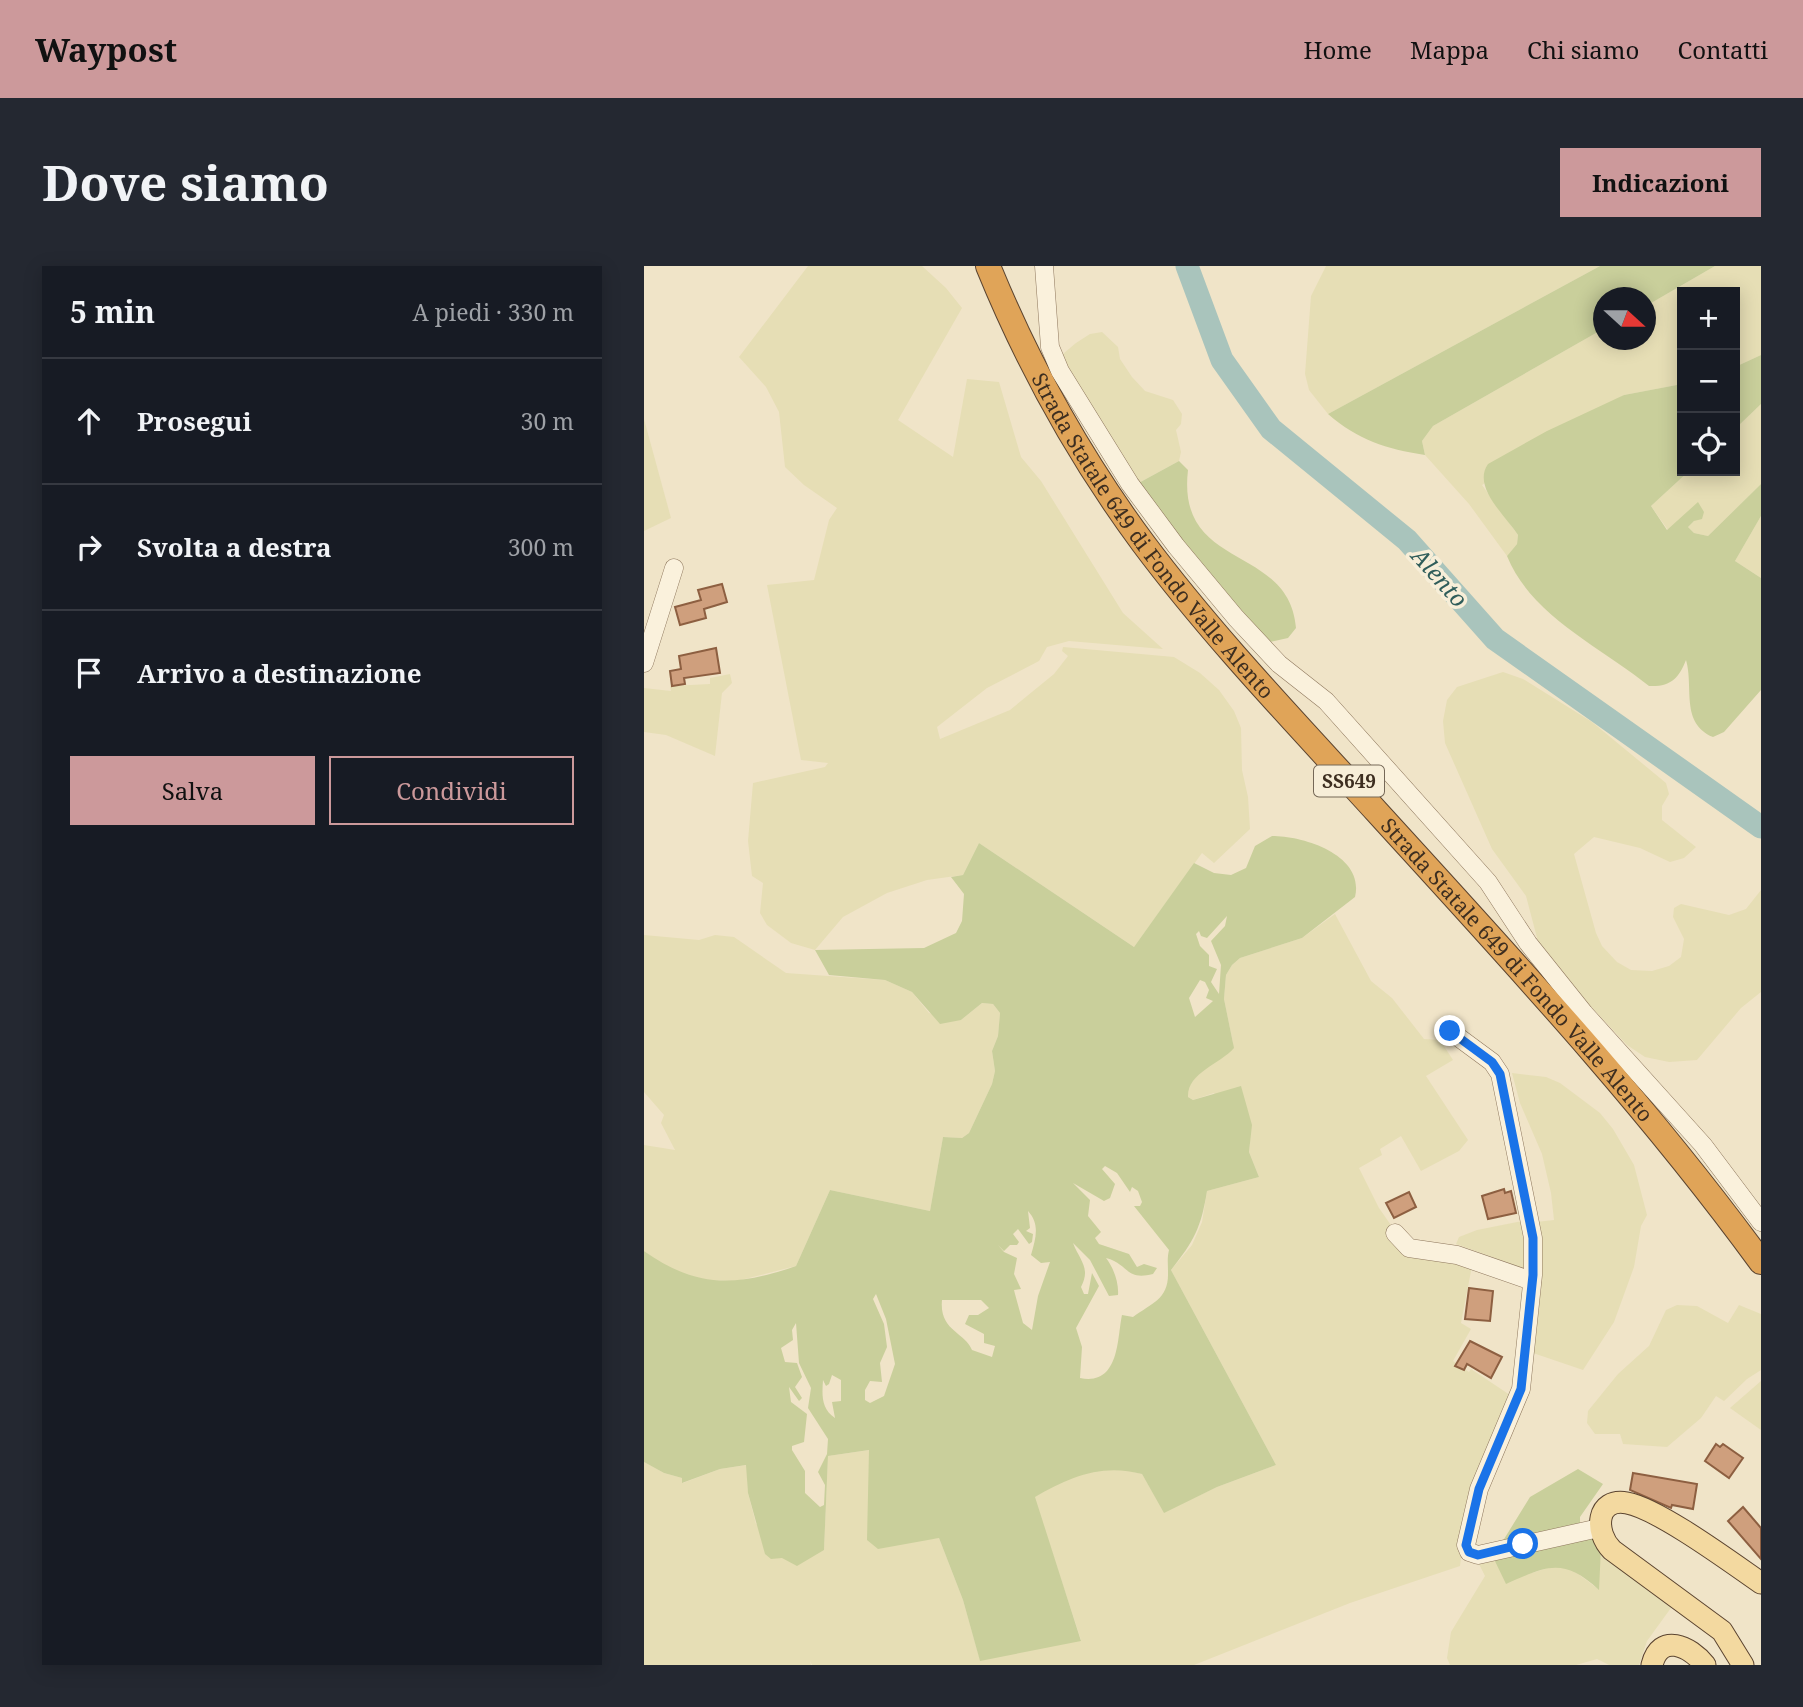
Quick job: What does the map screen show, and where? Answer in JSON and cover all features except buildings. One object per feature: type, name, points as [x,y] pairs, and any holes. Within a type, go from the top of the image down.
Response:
[{"type":"highway","name":"Strada Statale 649 di Fondo Valle Alento","points":[[988,266],[1013,325],[1063,420],[1143,542],[1234,654],[1510,958],[1670,1143],[1761,1262]]},
{"type":"main road","points":[[1743,1665],[1722,1631],[1612,1550],[1601,1537],[1599,1528],[1607,1508],[1617,1503],[1634,1505],[1663,1519],[1761,1583]]},
{"type":"main road","points":[[1652,1665],[1656,1653],[1664,1647],[1676,1644],[1687,1648],[1705,1665]]},
{"type":"street","points":[[1044,266],[1047,275],[1048,337],[1060,371],[1130,484],[1176,546],[1236,618],[1279,664],[1326,701],[1488,882],[1528,943],[1560,983],[1703,1145],[1761,1222]]},
{"type":"street","points":[[644,663],[674,568]]},
{"type":"street","points":[[1450,1031],[1492,1062],[1500,1074],[1533,1238],[1532,1281],[1521,1389],[1479,1489],[1466,1545],[1469,1552],[1478,1555],[1599,1528]]},
{"type":"street","points":[[1395,1233],[1409,1248],[1457,1255],[1532,1281]]},
{"type":"shaded area","points":[[808,266],[922,266],[946,288],[962,308],[898,420],[953,457],[967,379],[999,382],[1021,457],[1041,481],[1123,613],[1163,649],[1069,641],[1047,647],[1039,661],[987,688],[937,727],[940,739],[1010,710],[1054,674],[1068,656],[1062,651],[1063,647],[1174,657],[1200,673],[1219,690],[1234,711],[1241,728],[1242,770],[1248,797],[1250,829],[1214,863],[1202,853],[1134,947],[979,843],[963,875],[927,880],[887,893],[843,917],[815,950],[791,943],[767,925],[760,913],[763,883],[752,876],[748,841],[753,783],[825,767],[828,763],[801,760],[767,585],[814,580],[829,520],[837,508],[804,485],[785,467],[779,412],[766,387],[739,357]]},
{"type":"shaded area","points":[[1326,266],[1600,266],[1328,414],[1309,390],[1305,374],[1311,296]]},
{"type":"shaded area","points":[[1715,266],[1761,266],[1761,355],[1740,365],[1740,287],[1679,287]]},
{"type":"shaded area","points":[[1677,288],[1677,385],[1624,395],[1482,485],[1518,535],[1517,544],[1507,556],[1469,504],[1425,455],[1422,441],[1433,426],[1593,335],[1593,350],[1656,350],[1656,300]]},
{"type":"shaded area","points":[[1102,332],[1118,347],[1120,359],[1145,391],[1173,400],[1182,414],[1181,424],[1176,430],[1181,452],[1179,461],[1135,485],[1057,359],[1090,334]]},
{"type":"shaded area","points":[[1761,404],[1761,484],[1708,536],[1694,533],[1688,527],[1703,512],[1668,530],[1651,506],[1684,476],[1740,476],[1740,424]]},
{"type":"shaded area","points":[[644,419],[671,518],[644,531]]},
{"type":"shaded area","points":[[1761,516],[1761,578],[1735,561]]},
{"type":"shaded area","points":[[1503,672],[1523,679],[1592,722],[1666,783],[1669,794],[1662,806],[1662,820],[1696,847],[1684,858],[1670,862],[1640,848],[1594,837],[1574,854],[1596,933],[1602,946],[1617,962],[1631,970],[1652,971],[1669,966],[1681,957],[1684,939],[1673,917],[1674,908],[1681,904],[1729,915],[1746,909],[1761,890],[1761,992],[1741,1008],[1697,1060],[1669,1062],[1645,1057],[1627,1045],[1541,953],[1526,896],[1492,849],[1445,743],[1443,721],[1447,700],[1457,687]]},
{"type":"shaded area","points":[[730,674],[732,683],[722,693],[715,756],[666,735],[644,732],[644,688],[671,691],[670,686],[710,684],[710,678]]},
{"type":"shaded area","points":[[1335,914],[1371,981],[1392,998],[1424,1039],[1440,1040],[1453,1060],[1426,1076],[1468,1140],[1459,1151],[1421,1171],[1401,1136],[1380,1149],[1382,1155],[1359,1168],[1379,1208],[1407,1248],[1472,1266],[1461,1323],[1471,1329],[1453,1361],[1469,1372],[1471,1369],[1516,1399],[1465,1529],[1460,1566],[1350,1603],[1194,1665],[812,1665],[810,1661],[811,1665],[644,1665],[644,1462],[664,1473],[682,1478],[683,1483],[720,1469],[747,1465],[748,1493],[756,1524],[824,1550],[828,1456],[870,1450],[909,1542],[939,1538],[963,1600],[980,1660],[1081,1640],[1034,1497],[1068,1478],[1104,1469],[1125,1470],[1142,1474],[1164,1512],[1217,1487],[1276,1465],[1171,1270],[1192,1245],[1202,1222],[1207,1191],[1259,1177],[1249,1152],[1250,1143],[1214,1093],[1193,1100],[1188,1097],[1188,1089],[1193,1080],[1233,1043],[1224,999],[1226,975],[1232,965],[1240,958],[1302,938]]},
{"type":"shaded area","points":[[644,935],[699,940],[715,935],[734,937],[786,973],[885,980],[912,992],[929,1013],[961,1020],[982,1003],[993,1004],[1000,1013],[998,1036],[992,1051],[995,1071],[992,1084],[969,1133],[962,1138],[943,1137],[930,1211],[830,1190],[796,1266],[737,1281],[699,1280],[670,1270],[644,1251],[644,1145],[675,1150],[661,1123],[664,1115],[644,1092]]},
{"type":"shaded area","points":[[1512,1073],[1546,1077],[1560,1083],[1600,1113],[1613,1129],[1634,1165],[1647,1215],[1641,1226],[1634,1267],[1614,1322],[1583,1370],[1533,1353],[1536,1222],[1554,1220],[1542,1154],[1520,1103]]},
{"type":"shaded area","points":[[1527,1220],[1531,1271],[1456,1244],[1459,1237],[1477,1230]]},
{"type":"shaded area","points":[[1677,1305],[1697,1306],[1728,1323],[1739,1305],[1761,1314],[1761,1370],[1724,1401],[1716,1396],[1701,1418],[1667,1447],[1623,1444],[1620,1434],[1595,1434],[1587,1423],[1588,1411],[1618,1374],[1649,1346],[1666,1310]]},
{"type":"shaded area","points":[[1761,1381],[1761,1430],[1730,1408]]},
{"type":"shaded area","points":[[1601,1548],[1676,1601],[1647,1641],[1639,1665],[1609,1665],[1597,1659],[1576,1665],[1450,1665],[1447,1658],[1451,1632],[1485,1576],[1478,1562],[1493,1557],[1532,1573],[1554,1566],[1569,1567],[1598,1589]]},
{"type":"green space","points":[[1600,266],[1715,266],[1656,300],[1656,287],[1593,287],[1593,335],[1433,426],[1422,441],[1425,455],[1373,442],[1350,431],[1328,414]]},
{"type":"green space","points":[[1761,355],[1761,404],[1740,424],[1740,413],[1740,365]]},
{"type":"green space","points":[[1677,385],[1677,476],[1684,476],[1651,506],[1667,530],[1698,502],[1704,512],[1702,519],[1694,521],[1688,527],[1694,533],[1708,536],[1761,484],[1761,516],[1735,561],[1761,578],[1761,690],[1724,732],[1713,737],[1703,731],[1692,714],[1686,660],[1680,672],[1669,683],[1649,686],[1569,629],[1533,596],[1518,577],[1507,556],[1517,544],[1518,535],[1492,501],[1484,482],[1488,464],[1547,431],[1624,395]]},
{"type":"green space","points":[[1179,461],[1188,470],[1189,503],[1199,526],[1215,542],[1274,582],[1289,601],[1296,628],[1288,638],[1266,643],[1135,485]]},
{"type":"green space","points":[[1272,836],[1315,844],[1342,859],[1356,882],[1355,897],[1302,938],[1240,958],[1232,965],[1226,975],[1224,999],[1234,1048],[1198,1075],[1189,1089],[1188,1097],[1193,1100],[1241,1086],[1252,1125],[1249,1152],[1259,1177],[1207,1191],[1195,1233],[1171,1270],[1276,1465],[1217,1487],[1164,1513],[1142,1474],[1127,1471],[1086,1474],[1060,1483],[1035,1497],[1081,1641],[980,1661],[963,1600],[939,1538],[878,1549],[867,1540],[869,1450],[828,1456],[824,1550],[797,1566],[782,1558],[771,1559],[765,1554],[748,1493],[746,1465],[720,1469],[682,1483],[682,1478],[664,1473],[644,1462],[644,1251],[681,1272],[699,1278],[754,1278],[796,1266],[830,1190],[930,1211],[943,1137],[962,1138],[969,1133],[992,1084],[995,1071],[992,1051],[998,1036],[1000,1013],[993,1004],[982,1003],[961,1020],[940,1024],[912,992],[885,980],[829,975],[815,950],[924,948],[956,933],[962,921],[964,894],[951,877],[963,875],[979,843],[1134,947],[1194,863],[1214,873],[1231,875],[1246,868],[1255,846]],"holes":[[[1227,916],[1225,926],[1211,941],[1221,965],[1219,994],[1211,982],[1217,969],[1209,966],[1209,955],[1200,946],[1196,934],[1199,931],[1201,936],[1207,938]],[[1200,980],[1205,982],[1209,990],[1206,998],[1213,1001],[1195,1017],[1189,998]],[[1105,1166],[1117,1173],[1130,1192],[1132,1187],[1138,1191],[1142,1202],[1140,1206],[1134,1206],[1169,1250],[1168,1281],[1166,1288],[1153,1304],[1133,1317],[1122,1315],[1117,1347],[1110,1368],[1093,1379],[1080,1378],[1082,1347],[1076,1328],[1099,1286],[1092,1273],[1088,1294],[1084,1294],[1081,1287],[1085,1269],[1073,1243],[1090,1260],[1109,1296],[1118,1295],[1118,1290],[1115,1275],[1106,1258],[1137,1275],[1153,1274],[1157,1268],[1144,1264],[1137,1267],[1129,1254],[1099,1244],[1095,1238],[1101,1232],[1088,1216],[1090,1200],[1073,1183],[1104,1201],[1110,1198],[1115,1184],[1102,1169]],[[1028,1211],[1036,1226],[1031,1255],[1041,1263],[1050,1262],[1038,1296],[1032,1330],[1023,1323],[1014,1290],[1021,1289],[1014,1274],[1017,1258],[1004,1252],[998,1245],[1004,1251],[1010,1245],[1017,1245],[1019,1242],[1013,1234],[1018,1229],[1029,1244],[1033,1234],[1026,1231],[1030,1228]],[[876,1294],[886,1319],[895,1364],[884,1396],[870,1403],[865,1400],[865,1390],[870,1381],[882,1382],[880,1363],[887,1347],[884,1324],[873,1299]],[[942,1300],[981,1300],[989,1308],[978,1315],[969,1315],[965,1324],[984,1334],[984,1343],[995,1346],[992,1357],[972,1350],[944,1318]],[[796,1323],[799,1363],[811,1388],[808,1408],[828,1439],[827,1454],[818,1472],[825,1485],[824,1505],[820,1507],[805,1493],[805,1471],[792,1450],[792,1446],[804,1442],[807,1414],[791,1402],[789,1387],[799,1401],[802,1398],[795,1387],[802,1377],[797,1363],[785,1362],[781,1348],[793,1340],[792,1330]],[[832,1375],[841,1380],[841,1401],[832,1402],[835,1418],[825,1406],[823,1380],[826,1386]]]},
{"type":"green space","points":[[1578,1469],[1603,1484],[1580,1517],[1580,1525],[1601,1548],[1599,1590],[1575,1573],[1554,1568],[1544,1569],[1506,1584],[1493,1557],[1530,1497]]},
{"type":"waterway","name":"Alento","points":[[1187,266],[1222,360],[1271,429],[1407,540],[1495,639],[1761,827]]},
{"type":"route","points":[[1450,1031],[1492,1062],[1500,1074],[1525,1195],[1534,1256],[1521,1389],[1497,1453],[1479,1489],[1466,1545],[1469,1552],[1478,1555],[1523,1544]]}]
